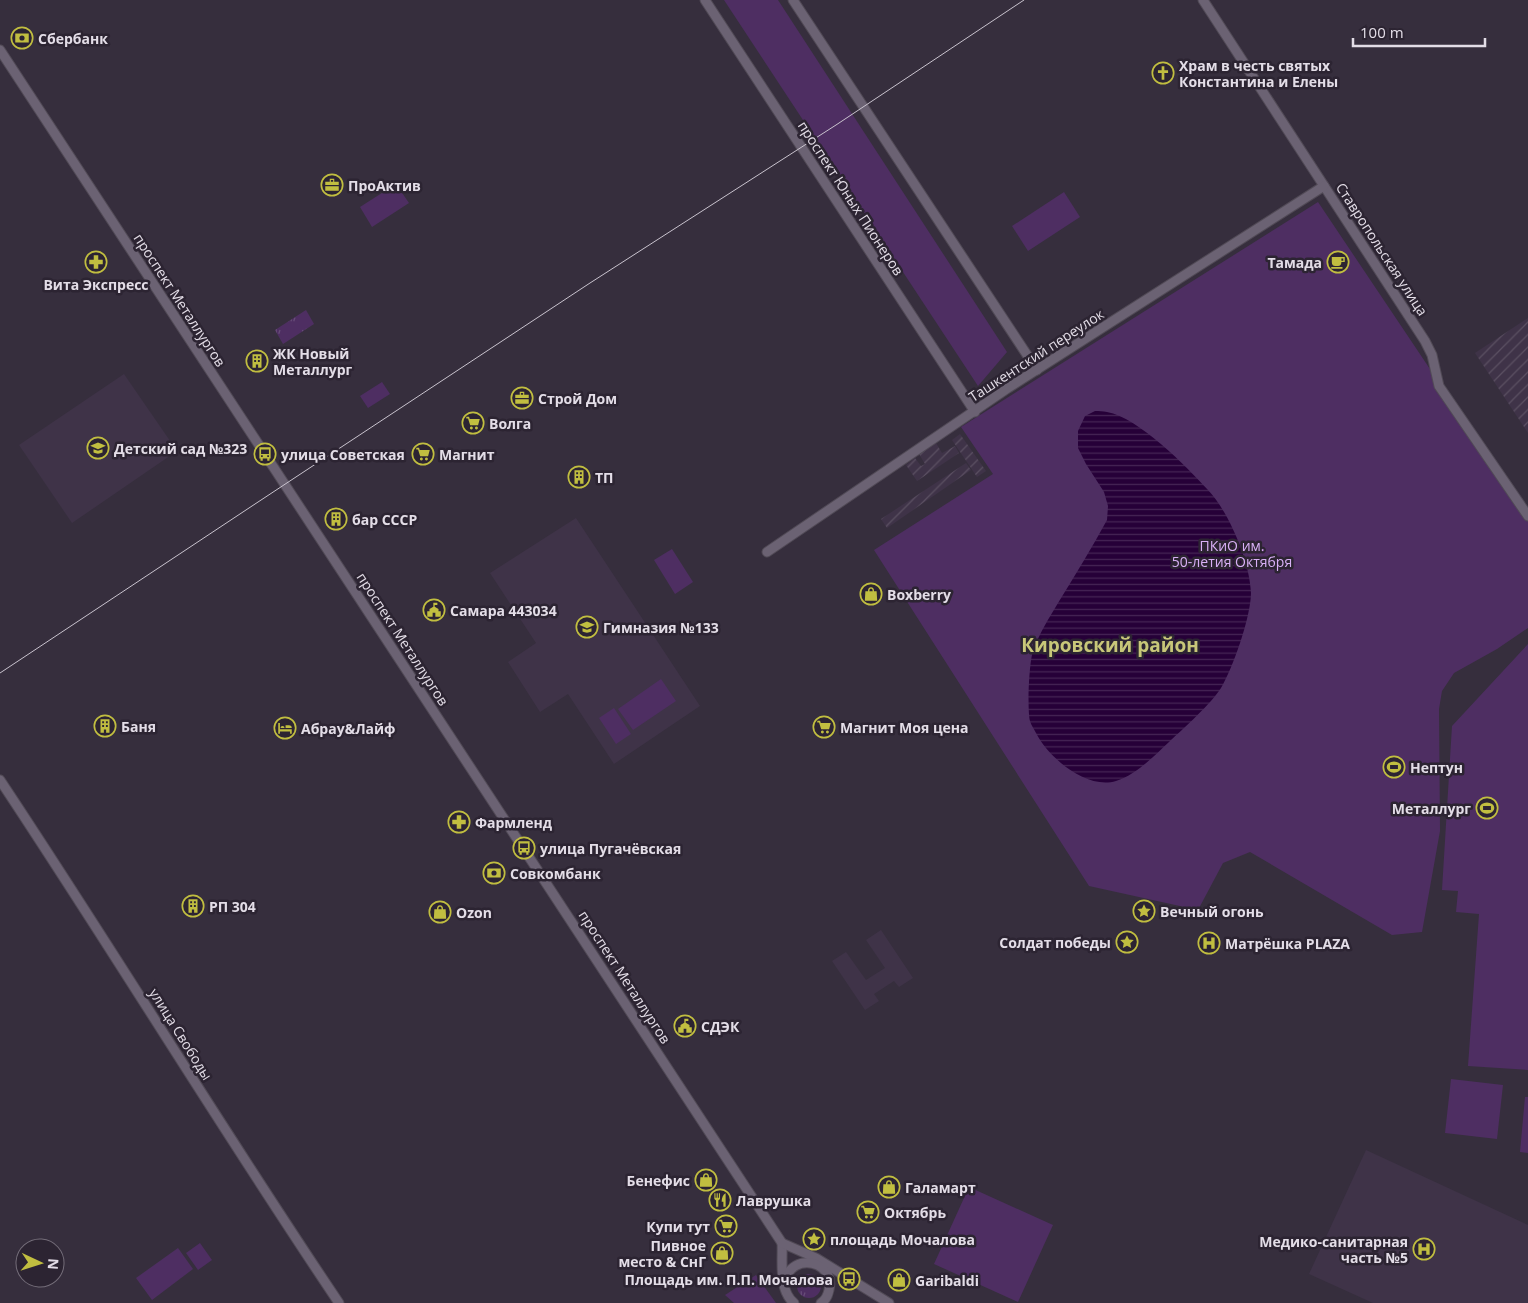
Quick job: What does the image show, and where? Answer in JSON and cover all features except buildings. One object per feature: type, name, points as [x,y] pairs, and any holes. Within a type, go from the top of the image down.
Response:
[{"type":"street","name":"проспект Юных Пионеров","points":[[705,0],[975,412]]},
{"type":"street","points":[[793,0],[1037,370]]},
{"type":"street","name":"Ставропольская улица","points":[[1203,0],[1425,341],[1432,355],[1439,386],[1528,516]]},
{"type":"street","name":"проспект Металлургов","points":[[0,50],[782,1243]]},
{"type":"street","name":"Ташкентский переулок","points":[[767,552],[1037,370],[1324,186]]},
{"type":"street","name":"улица Свободы","points":[[0,780],[123,968],[208,1104],[339,1303]]},
{"type":"street","points":[[782,1243],[840,1273],[890,1303]]},
{"type":"street","points":[[782,1243],[786,1292],[794,1303]]},
{"type":"street","points":[[786,1292],[785,1284],[789,1272],[801,1263],[818,1263],[828,1274],[830,1286],[824,1301],[821,1303]]},
{"type":"shaded area","points":[[1528,318],[1528,433],[1475,353]]},
{"type":"shaded area","name":"Детский сад №323","points":[[124,374],[177,451],[72,523],[19,445]]},
{"type":"shaded area","points":[[1095,411],[1120,416],[1147,433],[1175,456],[1216,499],[1237,538],[1247,567],[1251,593],[1248,615],[1240,642],[1231,668],[1217,694],[1197,716],[1144,764],[1123,778],[1104,783],[1081,776],[1069,769],[1049,752],[1031,724],[1029,715],[1030,665],[1035,645],[1107,520],[1108,506],[1104,492],[1078,448],[1078,431],[1085,416]]},
{"type":"shaded area","points":[[960,434],[986,471],[977,477],[952,440]]},
{"type":"shaded area","points":[[936,443],[942,453],[955,446],[959,453],[917,481],[906,465],[915,458],[921,466],[925,464],[919,454]]},
{"type":"shaded area","points":[[966,463],[971,470],[887,528],[881,519]]},
{"type":"shaded area","name":"Гимназия №133","points":[[576,518],[700,706],[614,764],[568,694],[540,712],[508,662],[536,643],[490,573]]},
{"type":"shaded area","points":[[881,930],[913,978],[899,987],[894,981],[874,994],[879,1001],[865,1010],[832,961],[846,952],[866,980],[885,968],[866,940]]},
{"type":"shaded area","name":"Медико-санитарная часть №5","points":[[1366,1150],[1528,1225],[1528,1303],[1373,1303],[1309,1274]]},
{"type":"green space","points":[[724,0],[778,0],[1007,352],[978,386]]},
{"type":"green space","points":[[396,184],[409,203],[372,227],[360,207]]},
{"type":"green space","points":[[1064,192],[1080,217],[1028,251],[1012,226]]},
{"type":"green space","name":"ПКиО им. 50-летия Октября","points":[[1318,202],[1497,469],[1528,511],[1528,628],[1497,649],[1454,673],[1442,691],[1439,709],[1440,831],[1422,932],[1392,935],[1250,852],[1223,863],[1198,910],[1089,886],[874,550],[993,474],[961,427]]},
{"type":"green space","points":[[306,310],[314,324],[283,344],[275,330]]},
{"type":"green space","points":[[382,382],[390,394],[368,408],[360,396]]},
{"type":"green space","points":[[672,549],[693,582],[675,594],[654,560]]},
{"type":"green space","name":"Металлург","points":[[1528,644],[1528,1070],[1468,1066],[1479,914],[1456,912],[1458,891],[1442,890],[1452,726]]},
{"type":"green space","points":[[661,679],[676,701],[633,730],[618,709]]},
{"type":"green space","points":[[614,708],[631,734],[616,744],[599,718]]},
{"type":"green space","points":[[1451,1079],[1503,1085],[1497,1139],[1445,1133]]},
{"type":"green space","points":[[1525,1097],[1528,1097],[1528,1153],[1520,1152]]},
{"type":"green space","points":[[969,1187],[1053,1225],[1018,1302],[934,1264]]},
{"type":"green space","points":[[200,1243],[212,1260],[198,1270],[186,1253]]},
{"type":"green space","points":[[178,1248],[193,1269],[152,1300],[136,1278]]},
{"type":"green space","points":[[809,1274],[817,1278],[821,1286],[817,1294],[809,1298],[801,1294],[797,1286],[801,1278]]},
{"type":"green space","points":[[756,1275],[776,1303],[734,1303],[725,1295]]},
{"type":"tram line","points":[[0,673],[590,283],[836,125],[1024,0]]},
{"type":"place","name":"Сбербанк","points":[[22,38]]},
{"type":"place","name":"Храм в честь святых Константина и Елены","points":[[1163,73]]},
{"type":"place","name":"ПроАктив","points":[[332,185]]},
{"type":"place","name":"Вита Экспресс","points":[[96,262]]},
{"type":"place","name":"Тамада","points":[[1338,262]]},
{"type":"place","name":"ЖК Новый Металлург","points":[[257,361]]},
{"type":"place","name":"Строй Дом","points":[[522,398]]},
{"type":"place","name":"Волга","points":[[473,423]]},
{"type":"place","name":"Детский сад №323","points":[[98,448]]},
{"type":"place","name":"улица Советская","points":[[265,454]]},
{"type":"place","name":"Магнит","points":[[423,454]]},
{"type":"place","name":"ТП","points":[[579,477]]},
{"type":"place","name":"бар СССР","points":[[336,519]]},
{"type":"place","name":"Boxberry","points":[[871,594]]},
{"type":"place","name":"Самара 443034","points":[[434,610]]},
{"type":"place","name":"Гимназия №133","points":[[587,627]]},
{"type":"place","name":"Баня","points":[[105,726]]},
{"type":"place","name":"Магнит Моя цена","points":[[824,727]]},
{"type":"place","name":"Абрау&Лайф","points":[[285,728]]},
{"type":"place","name":"Нептун","points":[[1394,767]]},
{"type":"place","name":"Металлург","points":[[1487,808]]},
{"type":"place","name":"Фармленд","points":[[459,822]]},
{"type":"place","name":"улица Пугачёвская","points":[[524,848]]},
{"type":"place","name":"Совкомбанк","points":[[494,873]]},
{"type":"place","name":"РП 304","points":[[193,906]]},
{"type":"place","name":"Вечный огонь","points":[[1144,911]]},
{"type":"place","name":"Ozon","points":[[440,912]]},
{"type":"place","name":"Солдат победы","points":[[1127,942]]},
{"type":"place","name":"Матрёшка PLAZA","points":[[1209,943]]},
{"type":"place","name":"СДЭК","points":[[685,1026]]},
{"type":"place","name":"Бенефис","points":[[706,1180]]},
{"type":"place","name":"Галамарт","points":[[889,1187]]},
{"type":"place","name":"Лаврушка","points":[[720,1200]]},
{"type":"place","name":"Октябрь","points":[[868,1212]]},
{"type":"place","name":"Купи тут","points":[[726,1226]]},
{"type":"place","name":"площадь Мочалова","points":[[814,1239]]},
{"type":"place","name":"Медико-санитарная часть №5","points":[[1424,1249]]},
{"type":"place","name":"Пивное место & СнГ","points":[[722,1253]]},
{"type":"place","name":"Площадь им. П.П. Мочалова","points":[[849,1279]]},
{"type":"place","name":"Garibaldi","points":[[899,1280]]},
{"type":"district","name":"Кировский район","points":[[1110,645]]}]
